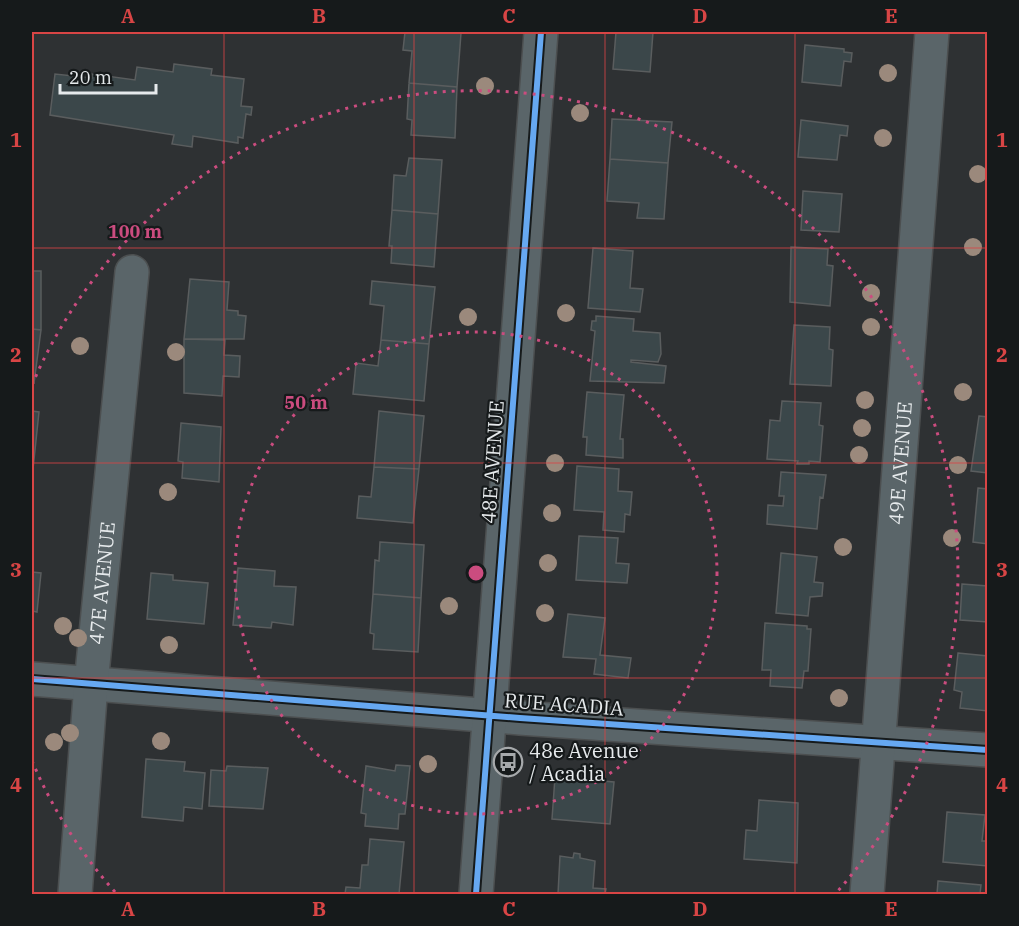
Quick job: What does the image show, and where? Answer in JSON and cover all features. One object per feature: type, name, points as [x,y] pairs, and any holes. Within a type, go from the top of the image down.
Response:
[{"type":"street","name":"48E AVENUE","points":[[476,894],[540,32]]},
{"type":"street","name":"49E AVENUE","points":[[867,894],[932,32]]},
{"type":"street","name":"47E AVENUE","points":[[75,894],[91,684],[132,272]]},
{"type":"street","name":"RUE ACADIA","points":[[32,679],[491,715],[987,750]]},
{"type":"building","points":[[405,32],[461,33],[457,87],[409,83],[412,51],[403,50]]},
{"type":"building","points":[[616,32],[653,32],[650,72],[613,69]]},
{"type":"building","points":[[805,45],[844,49],[844,52],[852,53],[851,62],[844,61],[841,86],[802,82]]},
{"type":"building","points":[[174,64],[212,69],[211,75],[244,79],[241,106],[252,107],[251,115],[246,114],[243,138],[238,137],[238,143],[193,136],[192,147],[172,144],[174,135],[50,115],[55,74],[92,78],[92,74],[135,80],[137,67],[173,72]]},
{"type":"building","points":[[409,83],[457,87],[455,138],[411,135],[412,120],[407,119]]},
{"type":"building","points":[[612,119],[672,122],[668,163],[610,159]]},
{"type":"building","points":[[801,120],[848,126],[847,136],[840,135],[837,160],[798,157]]},
{"type":"building","points":[[409,158],[442,160],[438,214],[392,210],[394,175],[406,176]]},
{"type":"building","points":[[610,159],[668,163],[664,219],[637,218],[639,203],[607,201]]},
{"type":"building","points":[[803,191],[842,194],[839,232],[801,230]]},
{"type":"building","points":[[392,210],[438,214],[434,267],[391,263],[392,246],[389,246]]},
{"type":"building","points":[[791,247],[828,249],[827,265],[833,266],[830,306],[790,302]]},
{"type":"building","points":[[593,248],[633,251],[630,288],[643,289],[640,312],[588,308]]},
{"type":"building","points":[[32,271],[41,271],[41,330],[32,329]]},
{"type":"building","points":[[190,279],[229,282],[227,310],[238,311],[238,315],[246,316],[244,339],[184,339]]},
{"type":"building","points":[[372,281],[435,287],[429,344],[381,340],[384,306],[370,304]]},
{"type":"building","points":[[596,316],[634,319],[633,331],[660,333],[661,354],[658,362],[631,360],[631,362],[666,366],[664,383],[590,381],[595,331],[591,330],[592,321],[596,321]]},
{"type":"building","points":[[794,325],[830,327],[829,349],[833,350],[831,386],[790,384]]},
{"type":"building","points":[[32,329],[41,330],[34,383],[32,383]]},
{"type":"building","points":[[184,339],[225,340],[224,355],[240,356],[239,377],[223,376],[222,396],[184,393]]},
{"type":"building","points":[[381,340],[429,344],[424,401],[353,394],[356,363],[378,366]]},
{"type":"building","points":[[587,392],[624,395],[620,439],[623,439],[623,458],[586,455],[587,437],[583,437]]},
{"type":"building","points":[[782,401],[821,403],[819,425],[823,426],[820,462],[809,461],[809,464],[797,464],[798,461],[767,459],[770,420],[780,421]]},
{"type":"building","points":[[32,411],[39,412],[33,469],[32,469]]},
{"type":"building","points":[[379,411],[424,416],[419,469],[374,467]]},
{"type":"building","points":[[979,416],[988,417],[988,473],[971,471]]},
{"type":"building","points":[[181,423],[221,427],[219,482],[182,478],[183,462],[178,461]]},
{"type":"building","points":[[577,466],[619,469],[618,491],[632,492],[630,515],[625,514],[624,532],[603,530],[604,512],[574,510]]},
{"type":"building","points":[[374,467],[419,469],[413,523],[357,518],[359,496],[371,497]]},
{"type":"building","points":[[781,472],[826,475],[823,498],[820,497],[817,529],[767,524],[768,505],[783,506],[784,496],[779,496]]},
{"type":"building","points":[[978,488],[988,489],[988,544],[973,542]]},
{"type":"building","points":[[579,536],[618,538],[616,563],[629,564],[627,583],[576,580]]},
{"type":"building","points":[[380,542],[424,545],[421,598],[373,594],[375,560],[379,561]]},
{"type":"building","points":[[781,553],[817,557],[814,582],[823,583],[822,596],[810,597],[808,616],[776,613]]},
{"type":"building","points":[[238,568],[275,571],[274,586],[296,587],[293,625],[272,622],[271,628],[233,625]]},
{"type":"building","points":[[32,572],[41,573],[37,612],[32,611]]},
{"type":"building","points":[[151,573],[173,575],[173,580],[208,583],[204,624],[147,619]]},
{"type":"building","points":[[962,584],[988,586],[988,622],[960,620]]},
{"type":"building","points":[[373,594],[421,598],[418,652],[373,649],[374,634],[370,633]]},
{"type":"building","points":[[568,614],[605,618],[600,655],[631,658],[628,678],[594,674],[596,659],[563,657]]},
{"type":"building","points":[[765,623],[807,626],[807,629],[811,629],[808,671],[804,671],[802,688],[770,686],[771,670],[762,670]]},
{"type":"building","points":[[958,653],[988,656],[988,711],[960,708],[962,692],[954,690]]},
{"type":"building","points":[[146,759],[185,762],[184,771],[205,773],[202,809],[184,807],[183,821],[142,817]]},
{"type":"building","points":[[396,765],[410,766],[405,814],[399,814],[398,829],[365,826],[366,814],[361,813],[366,766],[395,771]]},
{"type":"building","points":[[227,766],[268,768],[263,809],[209,806],[211,770],[226,771]]},
{"type":"building","points":[[555,777],[614,782],[610,824],[552,819]]},
{"type":"building","points":[[759,800],[798,803],[797,863],[744,859],[746,830],[757,831]]},
{"type":"building","points":[[947,812],[985,815],[982,841],[988,841],[988,866],[943,862]]},
{"type":"building","points":[[370,839],[404,842],[399,894],[345,894],[346,887],[360,888],[362,865],[368,865]]},
{"type":"building","points":[[574,853],[580,854],[580,858],[595,861],[593,888],[606,889],[605,894],[558,894],[560,856],[573,858]]},
{"type":"building","points":[[938,881],[981,885],[980,894],[937,894]]},
{"type":"cycle path","points":[[476,894],[541,32]]},
{"type":"cycle path","points":[[32,679],[520,718],[988,750]]},
{"type":"place","name":"48e Avenue / Acadia","points":[[508,762]]}]
